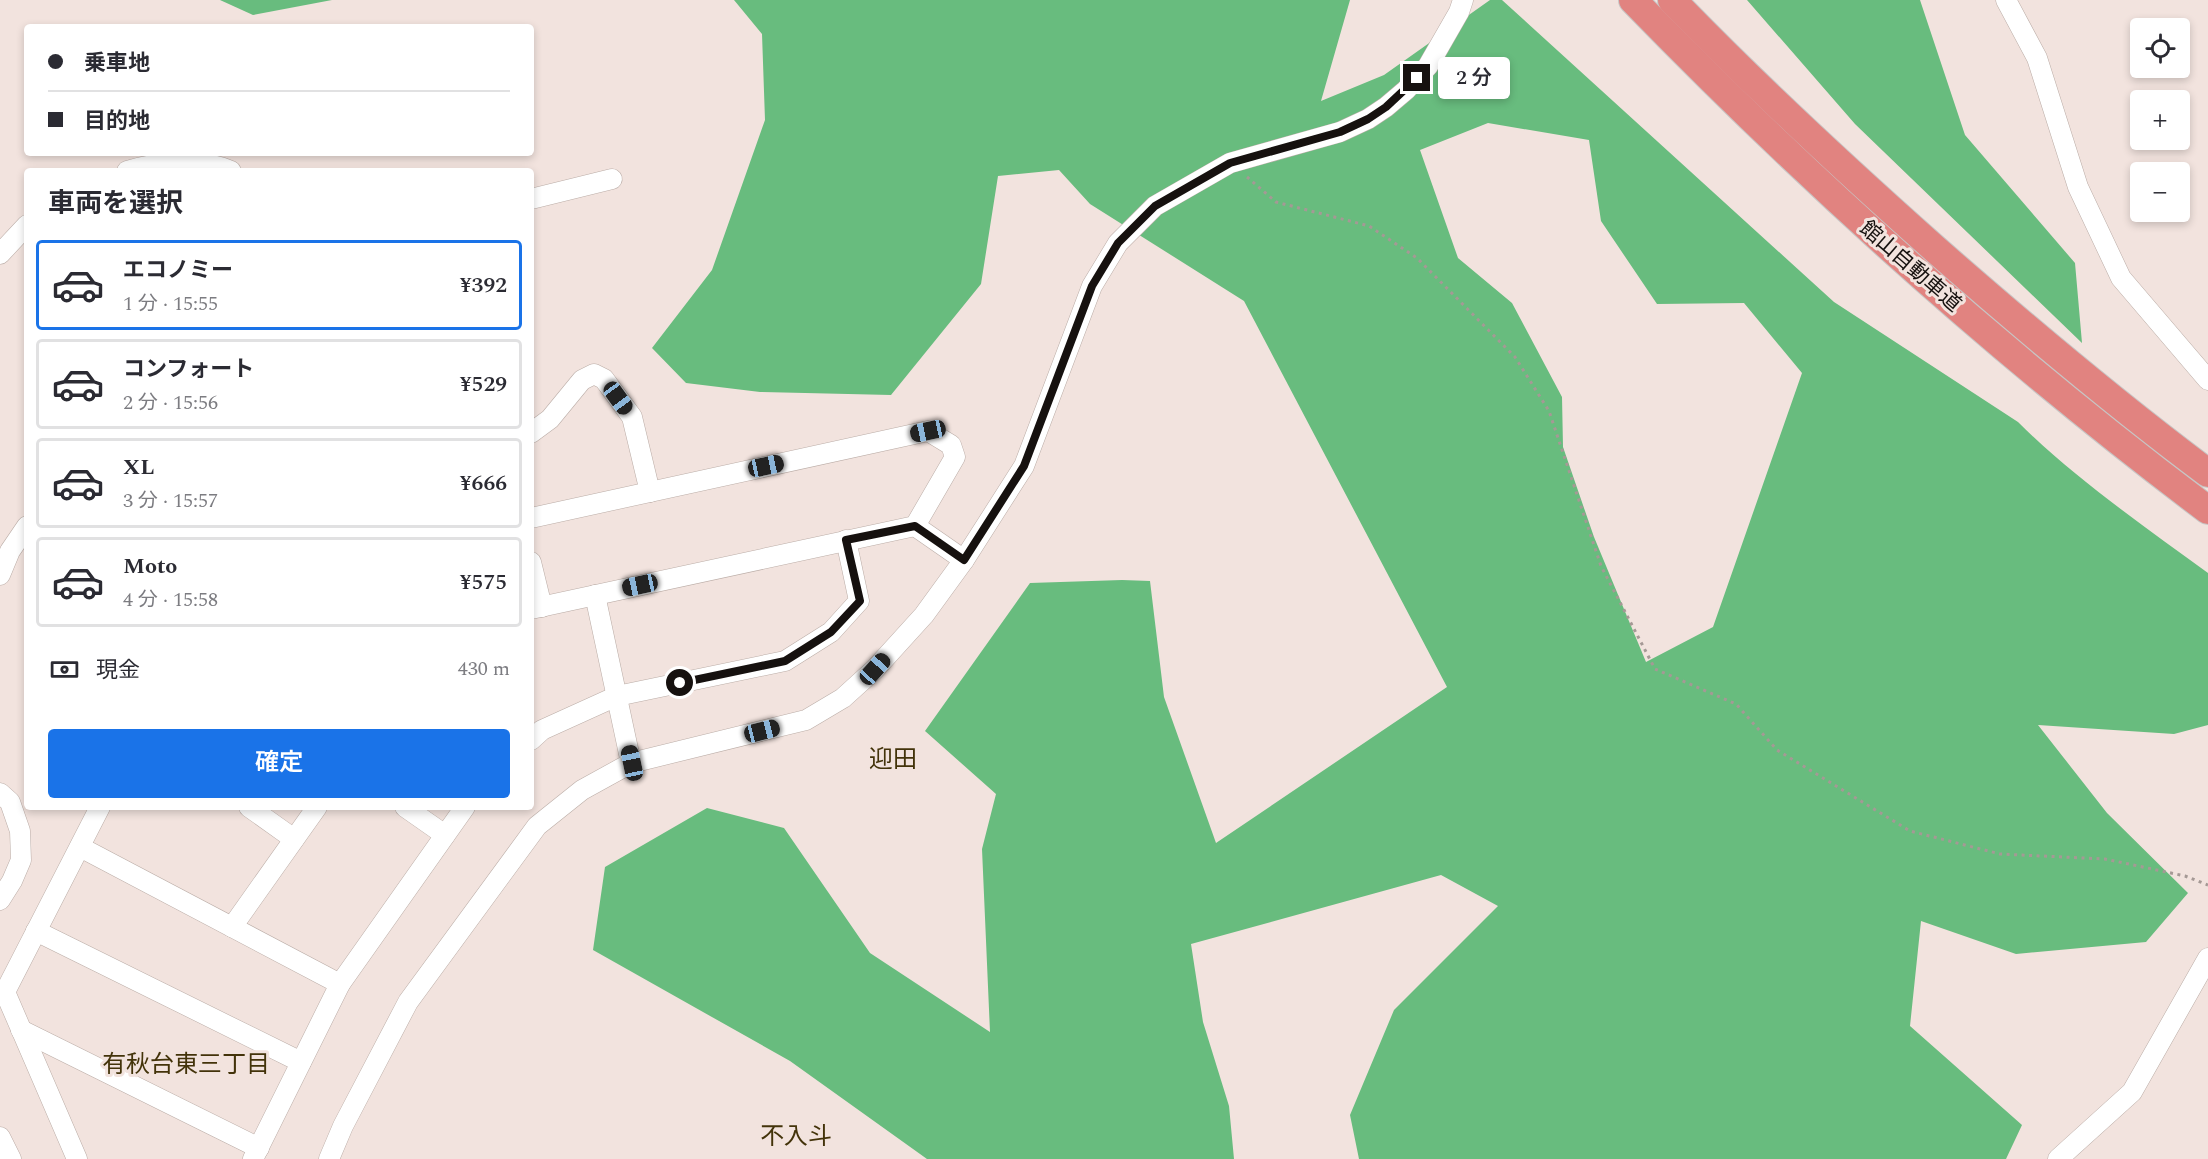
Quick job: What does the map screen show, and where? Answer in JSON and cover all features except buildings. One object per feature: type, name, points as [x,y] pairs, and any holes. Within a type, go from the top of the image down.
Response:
[{"type":"highway","name":"館山自動車道","points":[[1633,0],[1714,84],[1847,211],[2010,352],[2208,510]]},
{"type":"highway","name":"館山自動車道","points":[[1672,0],[1742,72],[1867,188],[2028,331],[2208,473]]},
{"type":"street","points":[[329,1159],[343,1126],[408,1002],[537,826],[582,790],[632,763],[806,720],[843,699],[875,669],[924,615],[964,560],[1024,466],[1092,286],[1118,243],[1155,206],[1230,163],[1340,132],[1368,119],[1386,107],[1406,90],[1428,66],[1459,12],[1463,0]]},
{"type":"street","points":[[2006,0],[2037,58],[2078,187],[2121,278],[2208,380]]},
{"type":"street","points":[[144,168],[179,162],[224,168]]},
{"type":"street","points":[[534,198],[612,179]]},
{"type":"street","points":[[0,254],[24,228]]},
{"type":"street","points":[[534,431],[550,419],[582,380],[594,374],[603,379],[632,417],[650,492]]},
{"type":"street","points":[[534,517],[928,431],[951,445],[955,457],[915,526]]},
{"type":"street","points":[[534,590],[536,608],[915,526],[964,560]]},
{"type":"street","points":[[0,575],[10,551],[24,530]]},
{"type":"street","points":[[534,737],[542,730],[617,696],[785,661],[831,632],[860,601],[846,540]]},
{"type":"street","points":[[595,595],[632,763]]},
{"type":"street","points":[[0,793],[10,802],[20,831],[21,860],[0,900]]},
{"type":"street","points":[[77,1159],[5,992],[98,810]]},
{"type":"street","points":[[253,810],[294,839]]},
{"type":"street","points":[[232,927],[315,810]]},
{"type":"street","points":[[409,810],[445,835]]},
{"type":"street","points":[[21,1030],[256,1154],[340,984],[463,810]]},
{"type":"street","points":[[80,847],[340,984]]},
{"type":"street","points":[[36,931],[301,1062]]},
{"type":"street","points":[[2058,1159],[2132,1092],[2208,958]]},
{"type":"street","points":[[0,1137],[11,1159]]},
{"type":"path","points":[[1230,163],[1276,202],[1369,226],[1417,258],[1515,357],[1549,411],[1600,566],[1654,669],[1736,705],[1777,750],[1910,831],[2000,854],[2105,859],[2185,876],[2208,885]]},
{"type":"green space","points":[[220,0],[332,0],[253,15]]},
{"type":"green space","points":[[734,0],[1350,0],[1321,101],[1384,75],[1490,0],[1502,0],[1834,302],[2018,422],[2086,482],[2208,573],[2208,725],[2174,734],[2038,725],[2107,813],[2188,893],[2146,942],[2016,954],[1921,921],[1910,1026],[2022,1125],[2006,1159],[1359,1159],[1350,1115],[1394,1010],[1498,906],[1441,875],[1191,944],[1203,1022],[1229,1106],[1234,1159],[927,1159],[790,1061],[593,950],[605,867],[707,808],[784,828],[870,953],[990,1032],[982,849],[996,794],[925,731],[1030,583],[1150,581],[1164,697],[1216,843],[1447,687],[1244,301],[1090,204],[1059,170],[998,176],[981,284],[891,395],[760,392],[686,383],[652,348],[712,270],[765,120],[762,34]],"holes":[[[1488,123],[1589,140],[1601,221],[1657,304],[1744,303],[1802,373],[1713,627],[1646,662],[1594,537],[1563,447],[1562,397],[1512,303],[1458,258],[1420,150]]]},
{"type":"green space","points":[[1747,0],[1920,0],[1965,135],[2075,263],[2082,343],[1855,124]]},
{"type":"district","name":"迎田","points":[[893,759]]},
{"type":"district","name":"有秋台東三丁目","points":[[186,1064]]},
{"type":"district","name":"不入斗","points":[[796,1136]]},
{"type":"route","points":[[680,683],[785,661],[831,632],[860,601],[846,540],[915,526],[964,560],[1024,466],[1092,286],[1118,243],[1155,206],[1230,163],[1340,132],[1368,119],[1386,107],[1417,78]]}]
